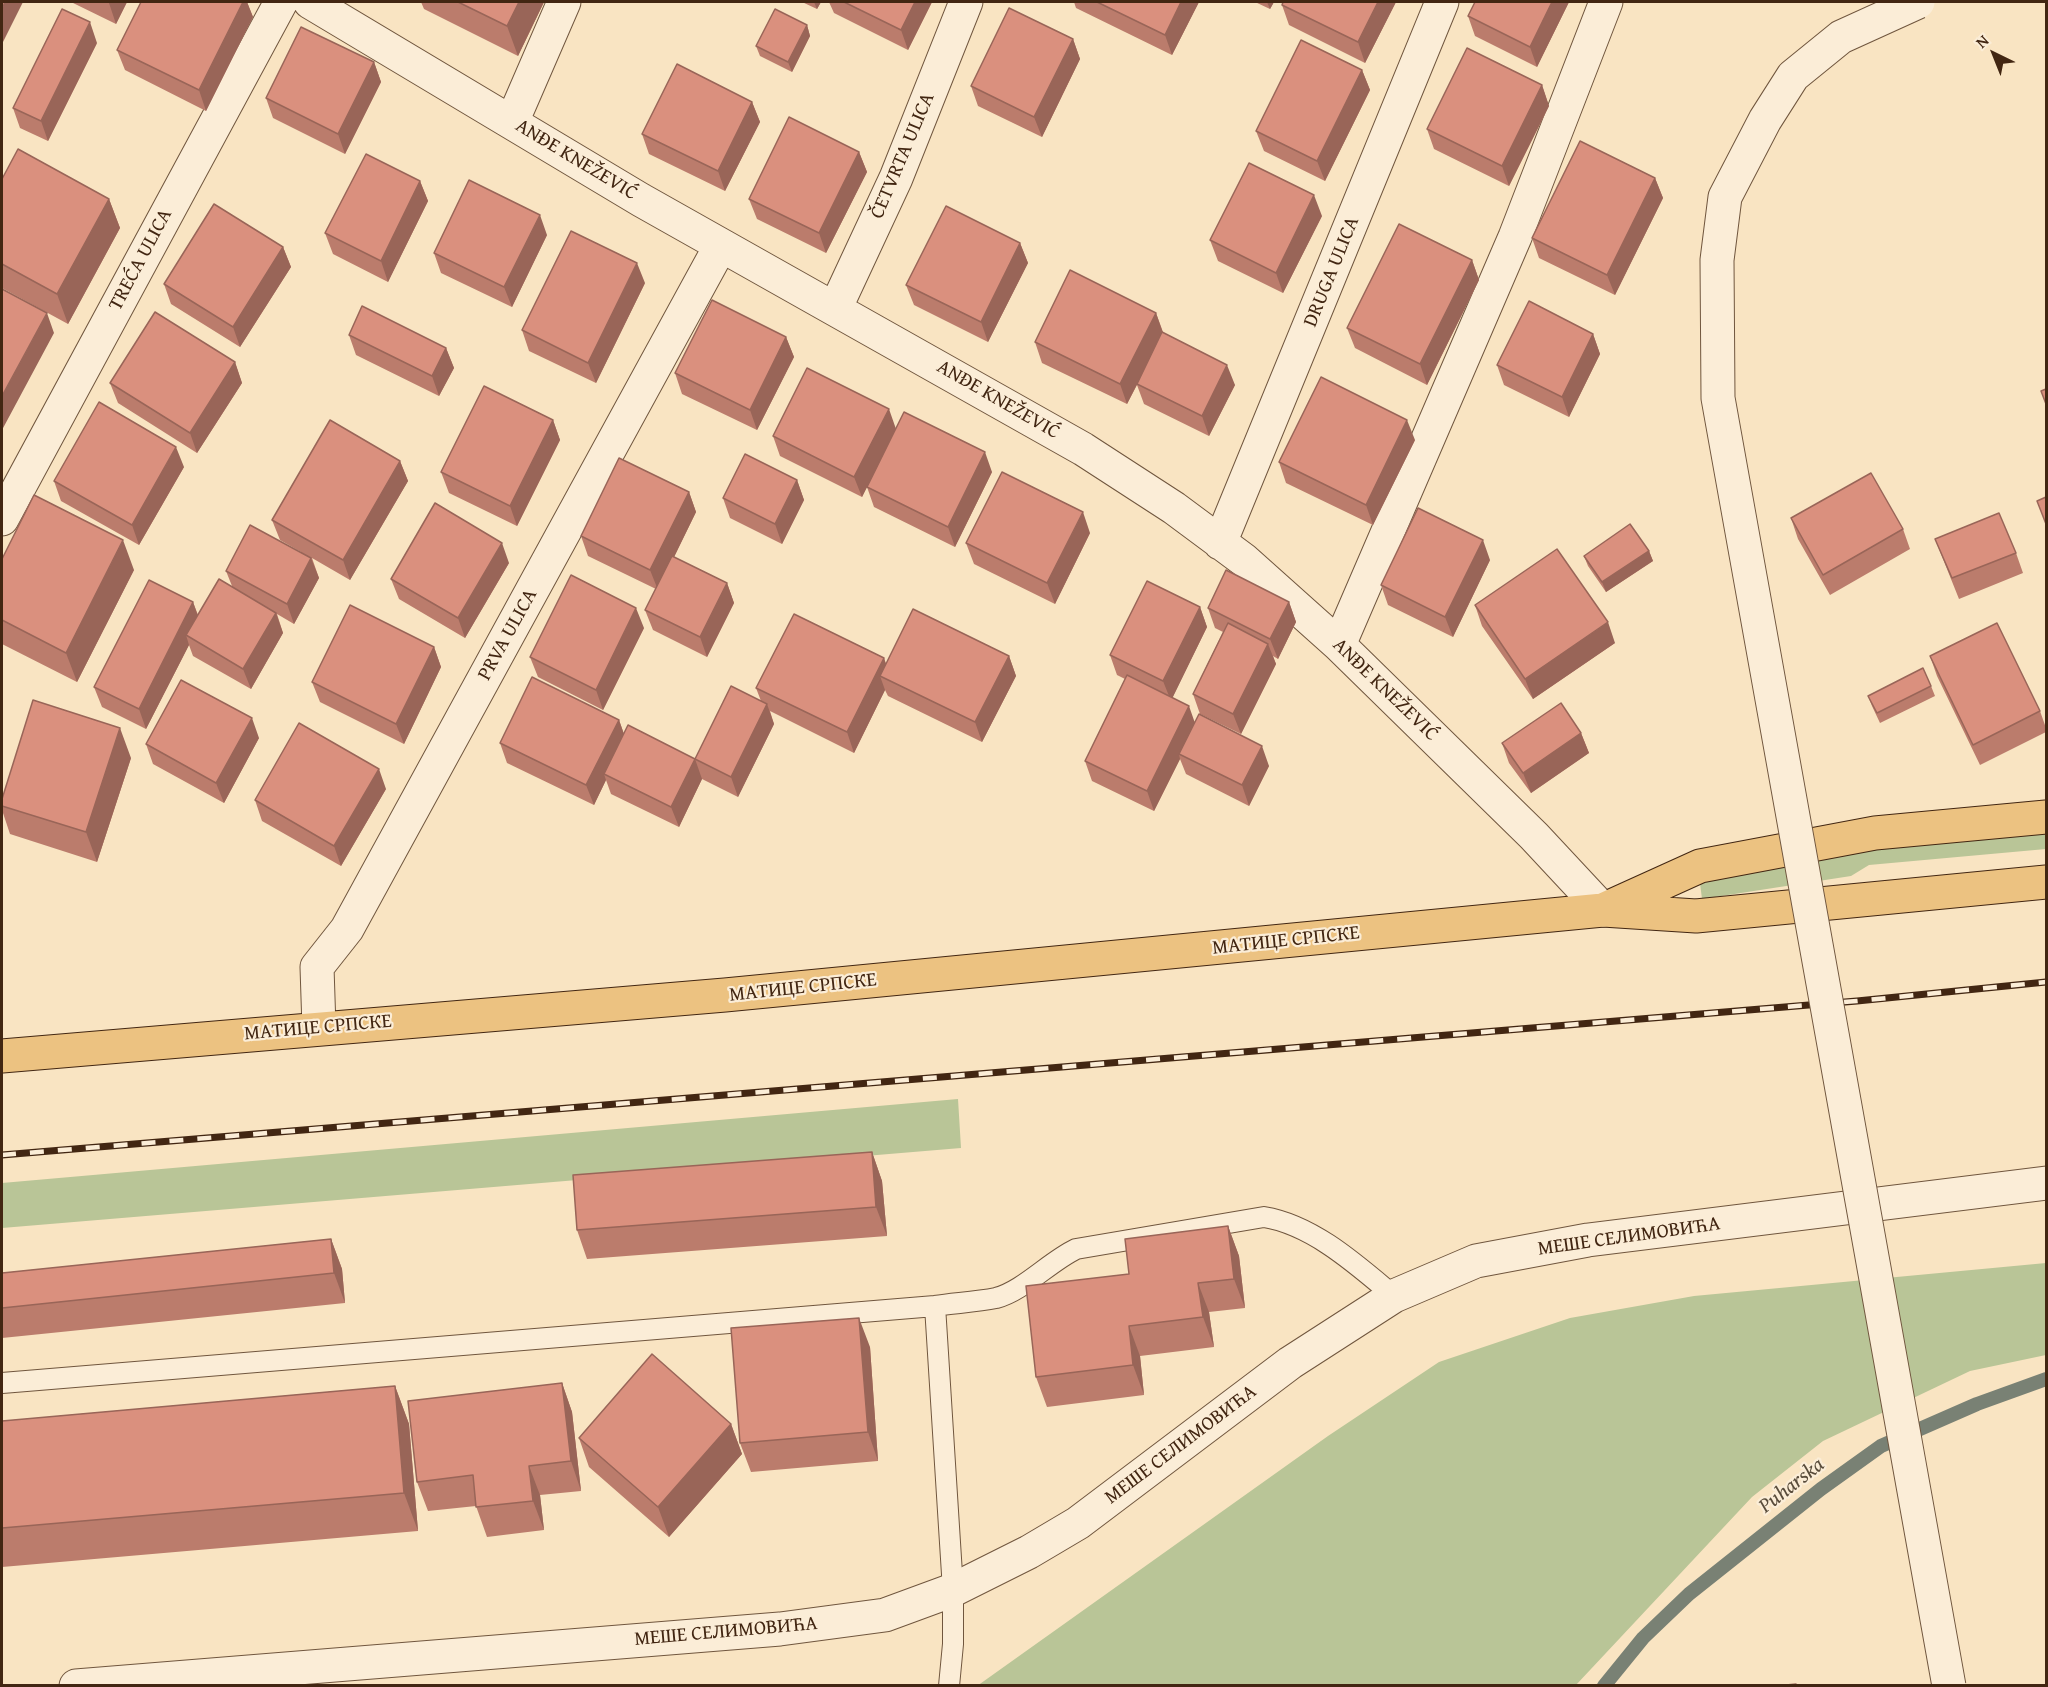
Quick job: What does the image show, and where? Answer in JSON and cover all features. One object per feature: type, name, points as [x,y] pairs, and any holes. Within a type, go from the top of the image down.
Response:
[{"type":"main road","points":[[1603,910],[1700,866],[1875,833],[2046,817]]},
{"type":"main road","points":[[1603,910],[1696,916],[2046,882]]},
{"type":"main road","name":"МАТИЦЕ СРПСКЕ","points":[[2,1056],[736,994],[1603,910]]},
{"type":"street","name":"TREĆA ULICA","points":[[2,519],[281,2]]},
{"type":"street","name":"ANĐE KNEŽEVIĆ","points":[[310,2],[722,245],[1083,449],[1174,508],[1244,560],[1340,645],[1534,836],[1603,910]]},
{"type":"street","points":[[512,122],[564,2]]},
{"type":"street","name":"ČETVRTA ULICA","points":[[835,309],[896,178],[966,2]]},
{"type":"street","name":"DRUGA ULICA","points":[[1220,543],[1442,2]]},
{"type":"street","points":[[1340,645],[1515,237],[1606,2]]},
{"type":"street","points":[[1918,2],[1884,15],[1841,37],[1793,75],[1765,120],[1730,187],[1725,197],[1717,260],[1718,398],[1949,1686]]},
{"type":"street","name":"PRVA ULICA","points":[[319,1028],[317,967],[347,929],[722,245]]},
{"type":"street","name":"МЕШЕ СЕЛИМОВИЋА","points":[[76,1686],[307,1676],[854,1621],[885,1615],[953,1590],[1029,1552],[1078,1523],[1290,1363],[1394,1296],[1476,1261],[1588,1240],[2046,1183]]},
{"type":"lane","points":[[2,1383],[935,1306],[997,1297],[1031,1280],[1054,1260],[1076,1249],[1264,1217],[1285,1221],[1305,1230],[1394,1296]]},
{"type":"lane","points":[[935,1306],[953,1590],[953,1644],[949,1686]]},
{"type":"green space","points":[[2046,829],[2046,849],[1869,865],[1851,876],[1702,899],[1700,883],[1816,857],[1906,842]]},
{"type":"green space","points":[[958,1099],[961,1148],[2,1228],[2,1183]]},
{"type":"green space","points":[[2046,1263],[2046,1355],[1970,1371],[1823,1441],[1752,1497],[1576,1685],[977,1686],[1328,1436],[1439,1362],[1570,1318],[1694,1296]]},
{"type":"building","points":[[141,2],[243,2],[199,90],[117,50]]},
{"type":"building","points":[[458,2],[519,2],[507,26]]},
{"type":"building","points":[[844,2],[915,2],[901,30]]},
{"type":"building","points":[[1097,2],[1181,2],[1165,35]]},
{"type":"building","points":[[1283,2],[1378,2],[1358,42],[1282,5]]},
{"type":"building","points":[[1475,2],[1552,2],[1530,47],[1468,16]]},
{"type":"building","points":[[1009,8],[1073,39],[1034,117],[971,86]]},
{"type":"building","points":[[62,9],[90,22],[41,121],[13,108]]},
{"type":"building","points":[[775,9],[807,25],[788,62],[756,46]]},
{"type":"building","points":[[301,27],[374,62],[338,134],[266,98]]},
{"type":"building","points":[[1301,40],[1362,70],[1317,161],[1256,131]]},
{"type":"building","points":[[1467,48],[1542,85],[1502,166],[1427,129]]},
{"type":"building","points":[[677,64],[752,102],[718,171],[642,134]]},
{"type":"building","points":[[789,117],[859,152],[819,233],[749,199]]},
{"type":"building","points":[[1580,141],[1655,178],[1607,275],[1532,238]]},
{"type":"building","points":[[18,149],[109,199],[57,294],[2,264],[2,179]]},
{"type":"building","points":[[366,154],[420,181],[381,261],[325,233]]},
{"type":"building","points":[[1249,163],[1314,195],[1276,273],[1210,240]]},
{"type":"building","points":[[469,180],[540,215],[504,287],[434,253]]},
{"type":"building","points":[[214,204],[283,247],[233,327],[164,284]]},
{"type":"building","points":[[946,206],[1020,243],[981,322],[906,285]]},
{"type":"building","points":[[1399,224],[1472,260],[1420,364],[1347,328]]},
{"type":"building","points":[[571,231],[637,263],[588,363],[522,330]]},
{"type":"building","points":[[1070,270],[1156,313],[1120,384],[1035,342]]},
{"type":"building","points":[[2,289],[47,313],[2,396]]},
{"type":"building","points":[[712,300],[786,337],[750,410],[675,373]]},
{"type":"building","points":[[1529,301],[1593,334],[1562,397],[1497,365]]},
{"type":"building","points":[[362,306],[446,348],[432,376],[349,335]]},
{"type":"building","points":[[155,312],[235,362],[190,433],[110,383]]},
{"type":"building","points":[[1162,332],[1227,365],[1202,416],[1137,384]]},
{"type":"building","points":[[807,368],[889,409],[854,477],[773,436]]},
{"type":"building","points":[[1321,377],[1407,420],[1366,505],[1279,462]]},
{"type":"building","points":[[484,386],[553,420],[510,506],[441,472]]},
{"type":"building","points":[[2046,389],[2046,404],[2041,391]]},
{"type":"building","points":[[99,402],[176,447],[132,525],[54,481]]},
{"type":"building","points":[[904,412],[985,452],[948,527],[867,487]]},
{"type":"building","points":[[330,420],[400,461],[343,560],[272,520]]},
{"type":"building","points":[[745,454],[797,480],[775,524],[723,498]]},
{"type":"building","points":[[619,458],[689,492],[650,570],[581,536]]},
{"type":"building","points":[[1002,472],[1083,512],[1047,583],[966,543]]},
{"type":"building","points":[[1871,473],[1903,529],[1823,575],[1791,518]]},
{"type":"building","points":[[34,495],[123,540],[66,653],[2,620],[2,559]]},
{"type":"building","points":[[2046,497],[2046,524],[2037,501]]},
{"type":"building","points":[[435,503],[502,543],[458,618],[391,579]]},
{"type":"building","points":[[1418,508],[1483,540],[1445,617],[1381,585]]},
{"type":"building","points":[[1999,513],[2016,553],[1952,578],[1935,539]]},
{"type":"building","points":[[1630,524],[1649,551],[1602,582],[1584,556]]},
{"type":"building","points":[[250,525],[311,558],[287,604],[226,571]]},
{"type":"building","points":[[1557,549],[1608,622],[1525,679],[1475,605]]},
{"type":"building","points":[[672,556],[727,583],[700,637],[645,610]]},
{"type":"building","points":[[1226,570],[1289,602],[1270,639],[1208,608]]},
{"type":"building","points":[[571,575],[636,608],[596,690],[530,657]]},
{"type":"building","points":[[219,579],[276,613],[243,669],[186,635]]},
{"type":"building","points":[[149,580],[193,602],[139,709],[94,687]]},
{"type":"building","points":[[1147,581],[1200,607],[1163,681],[1110,655]]},
{"type":"building","points":[[350,605],[434,647],[396,724],[312,682]]},
{"type":"building","points":[[913,609],[1009,656],[975,722],[880,676]]},
{"type":"building","points":[[794,614],[884,658],[847,732],[756,688]]},
{"type":"building","points":[[1228,623],[1268,644],[1233,714],[1193,694]]},
{"type":"building","points":[[1997,623],[2040,711],[1973,745],[1930,656]]},
{"type":"building","points":[[1923,668],[1931,686],[1877,713],[1868,696]]},
{"type":"building","points":[[1127,675],[1189,706],[1147,791],[1085,761]]},
{"type":"building","points":[[532,677],[619,720],[586,785],[500,743]]},
{"type":"building","points":[[181,680],[252,718],[216,783],[146,744]]},
{"type":"building","points":[[731,686],[767,704],[731,777],[695,759]]},
{"type":"building","points":[[33,700],[120,728],[86,832],[2,806],[2,799]]},
{"type":"building","points":[[1561,703],[1581,733],[1523,773],[1502,743]]},
{"type":"building","points":[[1199,714],[1262,746],[1242,785],[1179,754]]},
{"type":"building","points":[[299,723],[379,769],[334,846],[255,800]]},
{"type":"building","points":[[628,725],[695,759],[671,807],[604,774]]},
{"type":"building","points":[[872,1152],[876,1207],[577,1230],[573,1175]]},
{"type":"building","points":[[1228,1226],[1234,1279],[1198,1283],[1203,1317],[1129,1326],[1133,1365],[1036,1377],[1026,1286],[1129,1274],[1125,1239]]},
{"type":"building","points":[[331,1239],[334,1273],[2,1308],[2,1273]]},
{"type":"building","points":[[859,1318],[868,1432],[740,1443],[731,1328]]},
{"type":"building","points":[[652,1354],[731,1424],[658,1507],[579,1438]]},
{"type":"building","points":[[562,1383],[571,1461],[529,1466],[533,1501],[476,1507],[473,1475],[417,1482],[408,1401]]},
{"type":"building","points":[[395,1386],[404,1493],[2,1528],[2,1421]]},
{"type":"waterway","name":"Puharska","points":[[1604,1686],[1643,1638],[1689,1594],[1821,1489],[1881,1446],[1977,1404],[2046,1379]]},
{"type":"railway","points":[[2,1155],[1857,1001],[2046,982]]}]
